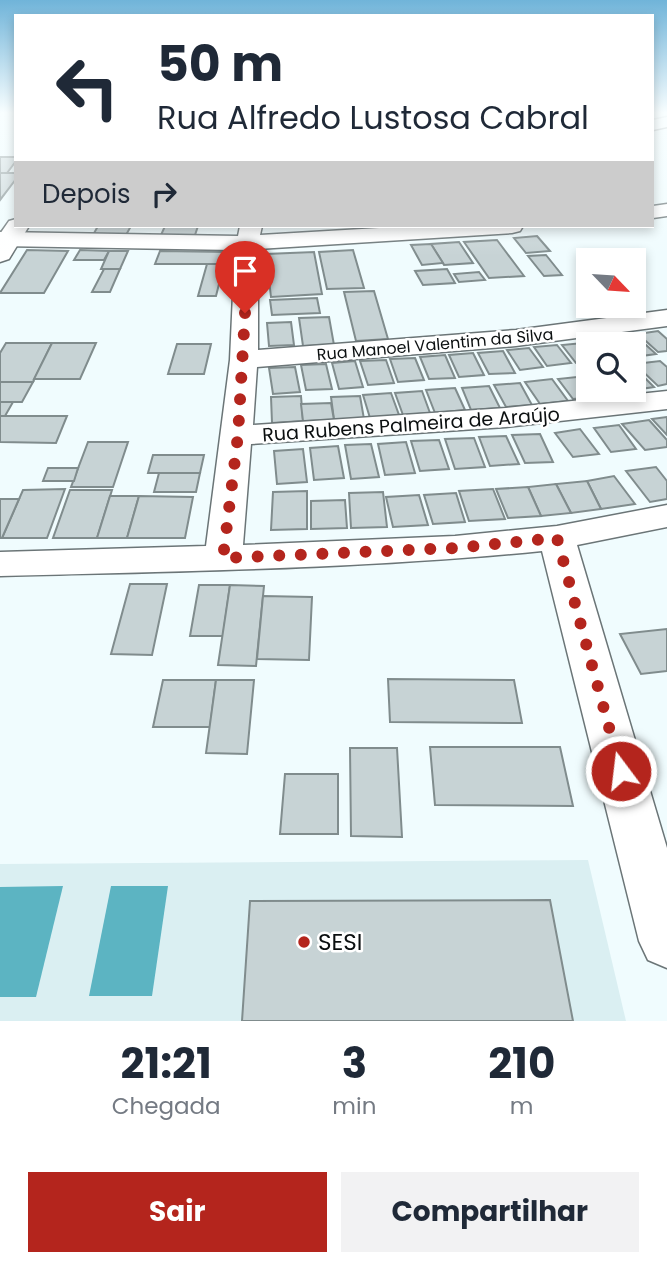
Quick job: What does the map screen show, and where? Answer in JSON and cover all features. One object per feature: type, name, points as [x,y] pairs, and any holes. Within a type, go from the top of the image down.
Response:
[{"type":"street","points":[[7,239],[446,228]]},
{"type":"street","points":[[223,558],[238,435],[249,234]]},
{"type":"street","name":"Rua Manoel Valentim da Silva","points":[[244,360],[516,338],[667,318]]},
{"type":"street","name":"Rua Rubens Palmeira de Araújo","points":[[238,435],[369,429],[558,415],[667,400]]},
{"type":"street","points":[[0,564],[455,548],[557,538],[667,516]]},
{"type":"street","points":[[557,538],[664,913]]},
{"type":"shaded area","name":"SESI","points":[[588,860],[626,1021],[0,1021],[0,864]]},
{"type":"water","points":[[63,886],[36,997],[0,997],[0,887]]},
{"type":"water","points":[[111,886],[168,886],[152,996],[89,996]]},
{"type":"building","points":[[0,161],[14,161],[7,173],[0,173]]},
{"type":"building","points":[[0,173],[14,173],[14,182],[0,200]]},
{"type":"building","points":[[97,228],[130,228],[126,235],[93,235]]},
{"type":"building","points":[[164,228],[197,228],[195,235],[161,235]]},
{"type":"building","points":[[537,236],[550,251],[526,253],[514,238]]},
{"type":"building","points":[[497,240],[524,276],[489,278],[464,242]]},
{"type":"building","points":[[459,242],[473,263],[444,265],[431,244]]},
{"type":"building","points":[[431,244],[443,263],[422,265],[411,245]]},
{"type":"building","points":[[27,250],[68,251],[44,293],[0,293]]},
{"type":"building","points":[[80,250],[109,251],[104,260],[74,260]]},
{"type":"building","points":[[353,250],[364,288],[327,289],[319,252]]},
{"type":"building","points":[[109,251],[128,251],[120,269],[101,269]]},
{"type":"building","points":[[160,251],[227,252],[224,264],[155,264]]},
{"type":"building","points":[[314,252],[322,294],[271,297],[266,254]]},
{"type":"building","points":[[546,255],[562,275],[544,276],[528,256]]},
{"type":"building","points":[[207,264],[224,264],[216,296],[198,296]]},
{"type":"building","points":[[104,269],[120,269],[110,292],[92,292]]},
{"type":"building","points":[[447,269],[455,283],[423,285],[415,271]]},
{"type":"building","points":[[479,272],[485,280],[459,282],[454,274]]},
{"type":"building","points":[[374,291],[388,339],[356,341],[344,292]]},
{"type":"building","points":[[317,298],[320,313],[272,315],[270,300]]},
{"type":"building","points":[[329,317],[334,345],[303,346],[299,318]]},
{"type":"building","points":[[291,322],[294,345],[269,346],[267,323]]},
{"type":"building","points":[[658,331],[667,339],[667,351],[658,352],[646,341],[646,333]]},
{"type":"building","points":[[6,343],[52,343],[33,382],[0,382],[0,353]]},
{"type":"building","points":[[52,343],[96,343],[80,379],[34,379]]},
{"type":"building","points":[[177,344],[211,344],[204,374],[168,374]]},
{"type":"building","points":[[576,344],[576,363],[562,345]]},
{"type":"building","points":[[557,345],[571,363],[547,366],[534,347]]},
{"type":"building","points":[[646,345],[656,354],[646,355]]},
{"type":"building","points":[[529,348],[543,367],[520,370],[507,350]]},
{"type":"building","points":[[503,351],[515,373],[489,374],[478,353]]},
{"type":"building","points":[[473,353],[484,375],[459,377],[449,355]]},
{"type":"building","points":[[445,355],[455,378],[429,379],[420,357]]},
{"type":"building","points":[[415,358],[424,380],[398,382],[390,359]]},
{"type":"building","points":[[386,360],[394,383],[368,385],[360,361]]},
{"type":"building","points":[[355,361],[363,387],[339,389],[332,363]]},
{"type":"building","points":[[660,361],[667,367],[667,384],[658,386],[646,375],[646,363]]},
{"type":"building","points":[[326,364],[332,389],[306,390],[301,365]]},
{"type":"building","points":[[295,367],[300,392],[273,394],[269,368]]},
{"type":"building","points":[[576,377],[576,399],[573,399],[558,379]]},
{"type":"building","points":[[552,379],[568,401],[540,404],[525,382]]},
{"type":"building","points":[[646,379],[654,387],[646,388]]},
{"type":"building","points":[[0,382],[33,382],[22,402],[0,402]]},
{"type":"building","points":[[520,383],[532,405],[506,407],[494,385]]},
{"type":"building","points":[[489,386],[500,408],[471,410],[462,388]]},
{"type":"building","points":[[455,388],[465,410],[435,413],[426,390]]},
{"type":"building","points":[[422,391],[430,413],[403,415],[395,393]]},
{"type":"building","points":[[391,393],[399,415],[370,418],[363,395]]},
{"type":"building","points":[[301,396],[303,421],[272,423],[271,397]]},
{"type":"building","points":[[360,396],[364,419],[334,420],[331,397]]},
{"type":"building","points":[[0,402],[13,402],[5,416],[0,416]]},
{"type":"building","points":[[331,403],[334,420],[303,421],[301,404]]},
{"type":"building","points":[[0,416],[67,416],[56,443],[0,442]]},
{"type":"building","points":[[667,417],[667,435],[652,419]]},
{"type":"building","points":[[649,420],[667,440],[667,447],[645,450],[622,424]]},
{"type":"building","points":[[619,425],[636,449],[611,452],[594,428]]},
{"type":"building","points":[[580,429],[599,454],[573,457],[555,433]]},
{"type":"building","points":[[540,434],[553,462],[525,463],[512,435]]},
{"type":"building","points":[[506,436],[519,464],[490,466],[479,437]]},
{"type":"building","points":[[474,438],[485,467],[455,469],[445,439]]},
{"type":"building","points":[[439,440],[449,469],[420,471],[411,441]]},
{"type":"building","points":[[88,442],[128,442],[113,487],[71,487]]},
{"type":"building","points":[[406,442],[415,473],[385,475],[378,444]]},
{"type":"building","points":[[371,444],[379,477],[351,479],[345,445]]},
{"type":"building","points":[[338,446],[344,478],[314,480],[310,448]]},
{"type":"building","points":[[303,449],[307,482],[277,484],[274,451]]},
{"type":"building","points":[[153,455],[204,455],[200,473],[148,473]]},
{"type":"building","points":[[656,467],[667,481],[667,499],[650,502],[626,471]]},
{"type":"building","points":[[48,468],[78,468],[74,481],[43,481]]},
{"type":"building","points":[[159,473],[200,473],[196,492],[154,492]]},
{"type":"building","points":[[614,476],[635,504],[601,509],[587,481]]},
{"type":"building","points":[[587,481],[601,509],[571,513],[556,484]]},
{"type":"building","points":[[556,484],[571,513],[541,516],[528,487]]},
{"type":"building","points":[[528,487],[541,516],[508,518],[496,489]]},
{"type":"building","points":[[65,489],[47,538],[2,538],[23,490]]},
{"type":"building","points":[[493,489],[505,519],[469,521],[459,491]]},
{"type":"building","points":[[70,490],[112,490],[97,538],[53,538]]},
{"type":"building","points":[[307,491],[307,529],[271,530],[273,492]]},
{"type":"building","points":[[383,492],[387,527],[351,528],[349,493]]},
{"type":"building","points":[[456,493],[465,522],[433,524],[424,495]]},
{"type":"building","points":[[419,495],[428,525],[393,527],[386,497]]},
{"type":"building","points":[[110,496],[139,496],[127,538],[97,538]]},
{"type":"building","points":[[139,496],[193,497],[185,538],[127,538]]},
{"type":"building","points":[[0,499],[19,499],[2,538],[0,538]]},
{"type":"building","points":[[345,500],[347,528],[311,529],[311,501]]},
{"type":"building","points":[[130,584],[167,584],[152,655],[111,654]]},
{"type":"building","points":[[199,585],[230,585],[223,636],[190,636]]},
{"type":"building","points":[[230,585],[264,586],[256,666],[218,665]]},
{"type":"building","points":[[263,596],[312,597],[309,660],[257,659]]},
{"type":"building","points":[[667,629],[667,671],[641,674],[620,634]]},
{"type":"building","points":[[388,679],[514,680],[522,723],[390,722]]},
{"type":"building","points":[[163,680],[216,680],[210,727],[153,727]]},
{"type":"building","points":[[216,680],[254,680],[247,754],[206,753]]},
{"type":"building","points":[[430,747],[560,747],[573,806],[435,805]]},
{"type":"building","points":[[350,748],[397,748],[402,837],[351,836]]},
{"type":"building","points":[[285,774],[338,774],[338,834],[280,834]]},
{"type":"building","points":[[550,900],[573,1021],[242,1021],[250,901]]},
{"type":"place","name":"SESI","points":[[304,942]]},
{"type":"route","points":[[245,313],[238,435],[223,558],[455,548],[557,538],[621,771]]}]
